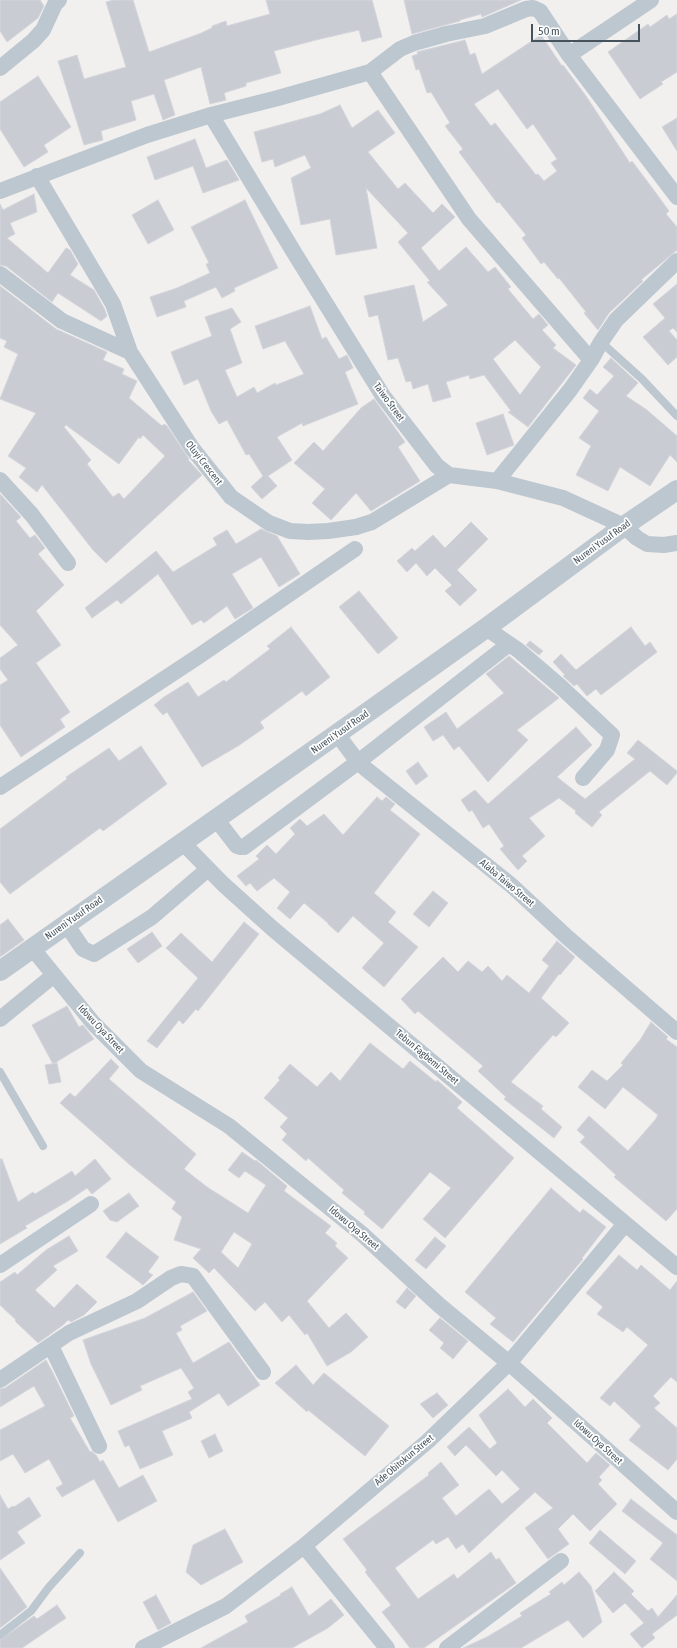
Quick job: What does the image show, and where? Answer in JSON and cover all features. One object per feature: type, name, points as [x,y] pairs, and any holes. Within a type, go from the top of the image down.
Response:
[{"type":"street","points":[[570,55],[651,0]]},
{"type":"street","points":[[0,68],[33,41],[43,30],[56,1]]},
{"type":"street","points":[[0,191],[146,135],[211,115],[370,72],[400,49],[446,34],[485,26],[526,9],[533,8],[540,11],[570,55],[677,197]]},
{"type":"street","points":[[370,72],[469,219],[591,360]]},
{"type":"street","name":"Taiwo Street","points":[[211,115],[383,396],[437,466],[449,475]]},
{"type":"street","name":"Oluyi Crescent","points":[[37,176],[113,304],[130,352],[192,448],[226,491],[243,507],[268,523],[290,531],[328,531],[356,527],[372,522],[449,475]]},
{"type":"street","points":[[497,480],[570,390],[616,320],[677,261]]},
{"type":"street","points":[[0,274],[62,321],[130,352]]},
{"type":"street","points":[[449,475],[497,480],[563,498],[624,526],[637,538],[647,544],[664,545],[677,542]]},
{"type":"street","points":[[0,480],[32,516],[68,563]]},
{"type":"street","name":"Nureni Yusuf Road","points":[[0,971],[337,734],[486,628],[624,526],[677,490]]},
{"type":"street","points":[[0,787],[199,656],[355,549]]},
{"type":"street","points":[[486,628],[509,644],[560,686],[612,736],[607,750],[584,778]]},
{"type":"street","points":[[216,819],[237,846],[244,847],[358,762],[509,644]]},
{"type":"street","name":"Alaba Taiwo Street","points":[[337,734],[358,762],[511,885],[567,937],[677,1032]]},
{"type":"street","name":"Tebun Fagbemi Street","points":[[183,843],[208,869],[273,929],[677,1266]]},
{"type":"street","points":[[66,924],[83,949],[94,954],[152,917],[208,869]]},
{"type":"street","name":"Idowu Oya Street","points":[[32,948],[94,1024],[141,1071],[229,1126],[362,1234],[438,1305],[509,1363],[677,1512]]},
{"type":"street","points":[[0,1018],[54,976]]},
{"type":"street","points":[[0,1265],[91,1204]]},
{"type":"street","name":"Ade Obitokun Street","points":[[143,1648],[226,1606],[304,1546],[428,1441],[509,1363],[625,1224]]},
{"type":"street","points":[[0,1380],[69,1333],[137,1301],[171,1278],[180,1274],[193,1276],[263,1372]]},
{"type":"street","points":[[51,1346],[99,1446]]},
{"type":"street","points":[[304,1546],[387,1648]]},
{"type":"street","points":[[447,1648],[561,1561]]},
{"type":"lane","points":[[601,342],[642,379],[677,416]]},
{"type":"lane","points":[[0,1072],[43,1146]]},
{"type":"lane","points":[[0,1635],[31,1611],[49,1587],[80,1553]]},
{"type":"building","points":[[0,0],[40,0],[44,6],[38,18],[7,42],[0,31]]},
{"type":"building","points":[[114,0],[133,0],[149,52],[199,34],[212,28],[212,26],[226,21],[227,26],[270,14],[266,0],[372,0],[382,37],[362,42],[359,30],[274,51],[281,73],[246,83],[246,86],[224,93],[226,100],[210,104],[201,67],[164,80],[175,115],[163,120],[154,94],[131,101],[136,120],[101,131],[103,140],[84,145],[58,61],[77,55],[84,79],[126,67],[106,2]]},
{"type":"building","points":[[404,0],[521,0],[482,17],[481,14],[412,34]]},
{"type":"building","points":[[677,14],[677,72],[661,82],[663,84],[640,99],[608,52],[648,24],[650,27],[667,15],[669,19]]},
{"type":"building","points":[[541,35],[562,66],[563,65],[586,96],[630,163],[632,161],[669,211],[666,214],[677,227],[677,250],[641,280],[643,281],[609,313],[598,330],[584,313],[586,312],[559,278],[558,279],[544,262],[541,264],[522,238],[526,235],[499,202],[497,203],[459,152],[463,149],[445,126],[450,123],[431,92],[427,93],[419,69],[416,70],[412,56],[418,54],[417,52],[465,40],[470,55],[475,53],[482,74]],"holes":[[[498,89],[527,129],[533,124],[557,159],[551,163],[557,171],[544,181],[538,174],[536,175],[495,123],[491,126],[474,104]]]},
{"type":"building","points":[[38,76],[71,127],[44,145],[48,152],[24,167],[0,129],[0,102]]},
{"type":"building","points":[[340,105],[352,128],[378,110],[395,133],[368,152],[398,189],[405,183],[433,213],[442,204],[455,217],[421,248],[439,271],[466,247],[488,272],[495,267],[511,287],[508,289],[533,319],[539,314],[548,325],[542,330],[556,345],[553,348],[576,365],[528,427],[508,412],[511,411],[484,375],[470,379],[469,375],[446,382],[451,397],[433,402],[428,384],[413,389],[411,381],[406,382],[398,358],[388,360],[378,315],[369,317],[364,296],[414,285],[423,322],[448,305],[427,282],[430,281],[398,242],[408,233],[366,188],[377,248],[336,255],[330,219],[301,225],[291,178],[311,168],[305,155],[275,167],[273,159],[262,162],[254,132],[320,114]],"holes":[[[515,340],[541,367],[520,395],[493,359]]]},
{"type":"building","points":[[677,118],[677,151],[662,127]]},
{"type":"building","points":[[195,139],[206,168],[227,160],[239,180],[203,193],[193,166],[155,180],[147,157]]},
{"type":"building","points":[[34,194],[37,212],[10,223],[15,234],[7,238],[48,273],[66,248],[70,250],[78,264],[70,275],[94,290],[107,316],[101,321],[58,293],[52,302],[6,266],[0,265],[0,204],[3,210]]},
{"type":"building","points":[[158,200],[174,230],[148,244],[132,215]]},
{"type":"building","points":[[245,200],[278,268],[234,288],[235,291],[222,298],[216,287],[184,301],[186,307],[157,317],[150,297],[177,288],[210,273],[206,264],[209,263],[191,227]]},
{"type":"building","points":[[677,284],[677,332],[673,328],[669,331],[677,340],[677,357],[668,365],[643,337],[665,318],[653,304]]},
{"type":"building","points":[[0,286],[56,329],[107,352],[103,360],[124,369],[122,374],[137,381],[129,398],[162,426],[164,424],[167,426],[189,459],[188,460],[202,475],[106,563],[93,550],[42,485],[37,492],[19,477],[26,468],[8,456],[36,413],[0,399],[18,354],[4,347],[7,341],[0,338]],"holes":[[[66,425],[119,464],[139,437],[140,439],[143,435],[165,456],[124,499],[119,493],[113,497],[87,464],[91,460],[64,427]]]},
{"type":"building","points":[[310,306],[322,339],[326,337],[339,359],[347,355],[353,368],[345,372],[358,404],[303,426],[302,423],[277,437],[292,460],[268,476],[277,486],[262,499],[251,487],[263,476],[249,454],[246,455],[227,420],[219,424],[211,411],[198,379],[184,385],[171,352],[212,336],[205,317],[232,308],[241,322],[230,329],[242,363],[225,370],[237,397],[254,387],[257,393],[275,383],[276,385],[304,374],[285,341],[263,349],[255,326]]},
{"type":"building","points":[[611,358],[638,383],[626,396],[647,410],[677,436],[677,462],[670,455],[650,486],[620,467],[608,491],[576,475],[591,446],[579,438],[599,411],[583,398],[590,389],[597,395],[614,376],[603,367]]},
{"type":"building","points":[[374,399],[405,442],[398,447],[420,481],[371,511],[356,493],[331,520],[312,503],[325,489],[294,463],[314,442],[323,451],[361,408]]},
{"type":"building","points":[[503,414],[514,445],[487,455],[476,423]]},
{"type":"building","points":[[0,494],[21,517],[16,521],[30,538],[35,535],[45,548],[38,554],[64,585],[36,611],[61,645],[36,663],[70,712],[60,719],[65,727],[21,757],[0,725],[0,685],[8,680],[0,669],[0,658],[18,645],[0,625]]},
{"type":"building","points":[[471,522],[488,539],[457,570],[477,590],[460,606],[445,591],[452,585],[435,568],[427,576],[416,563],[407,572],[397,561],[412,548],[415,551],[433,535],[445,548]]},
{"type":"building","points":[[261,529],[277,536],[300,574],[279,587],[261,557],[232,574],[253,608],[235,619],[227,606],[204,623],[201,620],[192,625],[158,574],[121,604],[117,600],[92,618],[85,608],[156,551],[173,572],[217,545],[213,538],[227,530],[236,544]]},
{"type":"building","points":[[359,591],[398,638],[378,654],[339,607]]},
{"type":"building","points":[[291,627],[330,677],[306,696],[302,691],[260,722],[264,728],[238,746],[202,767],[167,712],[163,715],[154,705],[188,682],[198,697],[224,680],[226,682],[270,649],[267,646]]},
{"type":"building","points":[[631,627],[645,646],[650,642],[657,652],[601,695],[596,689],[587,696],[577,684],[574,686],[563,676],[565,675],[553,662],[561,654],[576,670]]},
{"type":"building","points":[[530,641],[543,651],[539,655],[526,645]]},
{"type":"building","points":[[509,656],[559,698],[517,730],[528,740],[488,782],[459,746],[454,750],[443,735],[433,741],[424,727],[446,712],[457,729],[504,693],[486,674]]},
{"type":"building","points":[[576,727],[592,745],[557,777],[585,799],[635,759],[627,753],[638,740],[677,771],[677,773],[667,785],[650,771],[599,812],[602,815],[592,827],[575,813],[576,811],[559,798],[529,818],[545,836],[522,856],[527,861],[518,870],[500,849],[504,846],[489,824],[483,828],[472,810],[469,812],[461,800],[475,790],[488,804]]},
{"type":"building","points":[[141,746],[167,784],[103,831],[100,828],[10,894],[0,882],[0,829],[67,779],[66,777],[109,748],[119,761]]},
{"type":"building","points":[[418,762],[428,776],[416,785],[406,771]]},
{"type":"building","points":[[377,797],[382,801],[386,797],[395,804],[390,810],[420,834],[374,893],[396,912],[388,922],[418,947],[384,987],[362,968],[384,943],[353,916],[338,933],[304,903],[290,919],[277,908],[290,892],[274,878],[257,891],[250,883],[246,886],[237,876],[259,859],[256,856],[267,845],[276,854],[295,834],[290,828],[300,819],[307,826],[324,814],[343,835]]},
{"type":"building","points":[[433,891],[448,903],[429,927],[413,914]]},
{"type":"building","points":[[8,919],[24,940],[0,957],[0,925]]},
{"type":"building","points":[[244,922],[259,934],[198,1011],[196,1009],[183,1024],[179,1020],[157,1048],[147,1041],[198,978],[166,948],[181,933],[212,962]]},
{"type":"building","points":[[152,932],[162,946],[138,963],[127,949]]},
{"type":"building","points":[[557,941],[575,957],[560,975],[559,974],[541,998],[569,1023],[556,1037],[553,1035],[511,1082],[543,1106],[541,1109],[562,1127],[554,1138],[504,1099],[506,1097],[478,1071],[483,1066],[418,1011],[415,1014],[401,999],[443,957],[458,972],[468,961],[482,972],[488,966],[502,981],[507,975],[529,993],[549,966],[542,960]]},
{"type":"building","points":[[67,1006],[79,1027],[83,1025],[94,1039],[53,1064],[32,1025]]},
{"type":"building","points":[[651,1022],[668,1037],[666,1039],[677,1047],[677,1209],[666,1221],[614,1177],[616,1175],[580,1142],[585,1137],[577,1130],[589,1116],[628,1151],[655,1120],[658,1115],[623,1087],[605,1109],[578,1087],[592,1070],[607,1081],[623,1065],[621,1063],[640,1040]]},
{"type":"building","points":[[370,1043],[403,1069],[410,1061],[436,1082],[437,1080],[462,1102],[457,1108],[514,1158],[445,1238],[423,1219],[451,1188],[430,1172],[382,1229],[364,1214],[365,1212],[342,1193],[344,1190],[308,1158],[306,1161],[282,1140],[287,1134],[280,1127],[288,1118],[264,1098],[280,1080],[278,1078],[290,1064],[317,1087],[331,1072],[340,1081]]},
{"type":"building","points":[[111,1059],[119,1067],[109,1079],[196,1154],[184,1169],[207,1187],[248,1213],[266,1185],[245,1171],[239,1178],[228,1170],[242,1152],[255,1161],[256,1160],[287,1186],[284,1191],[331,1226],[325,1233],[337,1243],[335,1246],[348,1258],[307,1301],[329,1328],[346,1313],[368,1337],[351,1352],[327,1366],[307,1333],[305,1335],[289,1315],[282,1322],[265,1302],[255,1311],[214,1268],[209,1273],[193,1258],[201,1249],[174,1240],[182,1217],[172,1209],[176,1202],[130,1165],[60,1103],[70,1093],[75,1097]],"holes":[[[234,1232],[252,1244],[238,1268],[221,1252]]]},
{"type":"building","points":[[57,1063],[61,1082],[49,1084],[45,1065]]},
{"type":"building","points":[[0,1159],[2,1159],[18,1202],[33,1192],[35,1194],[72,1171],[75,1176],[95,1159],[111,1179],[92,1194],[87,1188],[25,1226],[27,1228],[0,1244]]},
{"type":"building","points":[[551,1188],[580,1213],[583,1209],[606,1227],[582,1258],[583,1259],[513,1342],[490,1324],[496,1318],[465,1292]]},
{"type":"building","points":[[129,1193],[139,1206],[117,1222],[110,1220],[103,1211]]},
{"type":"building","points":[[126,1232],[159,1257],[148,1272],[153,1275],[143,1285],[106,1257]]},
{"type":"building","points":[[69,1236],[78,1251],[53,1266],[57,1270],[35,1290],[54,1308],[77,1284],[97,1302],[84,1315],[71,1322],[68,1320],[38,1343],[0,1305],[0,1282],[15,1272],[17,1275],[46,1250]]},
{"type":"building","points":[[435,1237],[446,1246],[426,1269],[415,1260]]},
{"type":"building","points":[[619,1255],[637,1270],[641,1265],[670,1290],[677,1281],[677,1382],[671,1377],[653,1396],[660,1403],[654,1408],[677,1428],[677,1459],[668,1470],[629,1440],[641,1426],[614,1401],[610,1406],[600,1398],[648,1345],[627,1327],[623,1332],[597,1314],[603,1307],[586,1293]]},
{"type":"building","points":[[407,1288],[416,1296],[405,1309],[396,1302]]},
{"type":"building","points":[[193,1292],[207,1311],[180,1326],[182,1330],[176,1333],[193,1363],[229,1342],[260,1385],[228,1406],[219,1393],[189,1412],[192,1418],[162,1431],[173,1455],[140,1469],[129,1445],[125,1447],[118,1431],[192,1399],[188,1392],[194,1388],[181,1368],[140,1386],[142,1390],[111,1405],[91,1364],[83,1340],[145,1318]]},
{"type":"building","points":[[440,1318],[468,1341],[453,1359],[440,1348],[444,1343],[429,1330]]},
{"type":"building","points":[[46,1360],[74,1416],[70,1418],[90,1452],[91,1451],[96,1455],[100,1462],[103,1460],[119,1488],[143,1475],[157,1501],[118,1522],[94,1479],[62,1497],[56,1488],[63,1484],[49,1459],[25,1473],[13,1454],[0,1461],[0,1430],[45,1406],[34,1386],[0,1407],[0,1389],[5,1388]]},
{"type":"building","points":[[296,1365],[313,1385],[324,1373],[389,1426],[365,1456],[308,1410],[307,1412],[275,1383]]},
{"type":"building","points":[[508,1389],[525,1407],[533,1399],[552,1418],[547,1423],[587,1463],[596,1453],[610,1465],[599,1477],[602,1480],[598,1484],[617,1504],[590,1531],[573,1514],[558,1529],[569,1544],[548,1559],[525,1528],[553,1508],[535,1492],[469,1553],[463,1544],[456,1549],[448,1537],[436,1544],[433,1540],[395,1568],[418,1599],[454,1574],[457,1579],[491,1552],[496,1560],[499,1558],[516,1583],[424,1648],[410,1648],[382,1612],[391,1605],[365,1572],[367,1570],[343,1539],[429,1475],[428,1473],[441,1462],[459,1485],[442,1498],[456,1516],[489,1489],[502,1504],[520,1489],[502,1470],[496,1476],[466,1445],[455,1456],[447,1447],[469,1427],[490,1449],[497,1443],[479,1415]]},
{"type":"building","points":[[437,1393],[448,1405],[433,1418],[420,1404]]},
{"type":"building","points":[[215,1434],[223,1451],[209,1458],[201,1441]]},
{"type":"building","points":[[0,1495],[8,1509],[13,1506],[14,1507],[29,1497],[41,1516],[17,1532],[25,1543],[0,1560]]},
{"type":"building","points":[[631,1499],[677,1535],[677,1581],[650,1559],[663,1543],[622,1511]]},
{"type":"building","points":[[225,1529],[243,1562],[201,1585],[186,1572],[193,1545]]},
{"type":"building","points":[[600,1530],[636,1561],[625,1574],[589,1543]]},
{"type":"building","points":[[0,1568],[27,1607],[0,1628]]},
{"type":"building","points":[[579,1572],[591,1586],[602,1622],[583,1638],[568,1620],[521,1648],[463,1648],[487,1637],[522,1616],[520,1613],[551,1594],[549,1592],[562,1582],[564,1585]]},
{"type":"building","points":[[614,1572],[634,1591],[631,1594],[648,1611],[652,1608],[658,1617],[677,1595],[677,1615],[652,1634],[655,1638],[642,1648],[630,1634],[644,1623],[625,1603],[613,1613],[595,1591]]},
{"type":"building","points":[[292,1587],[309,1616],[331,1599],[344,1615],[328,1628],[292,1648],[201,1648],[248,1622],[245,1616]]},
{"type":"building","points":[[156,1595],[171,1623],[158,1630],[143,1602]]},
{"type":"building","points":[[57,1605],[66,1618],[22,1648],[0,1648],[0,1640],[34,1616],[37,1619]]}]
